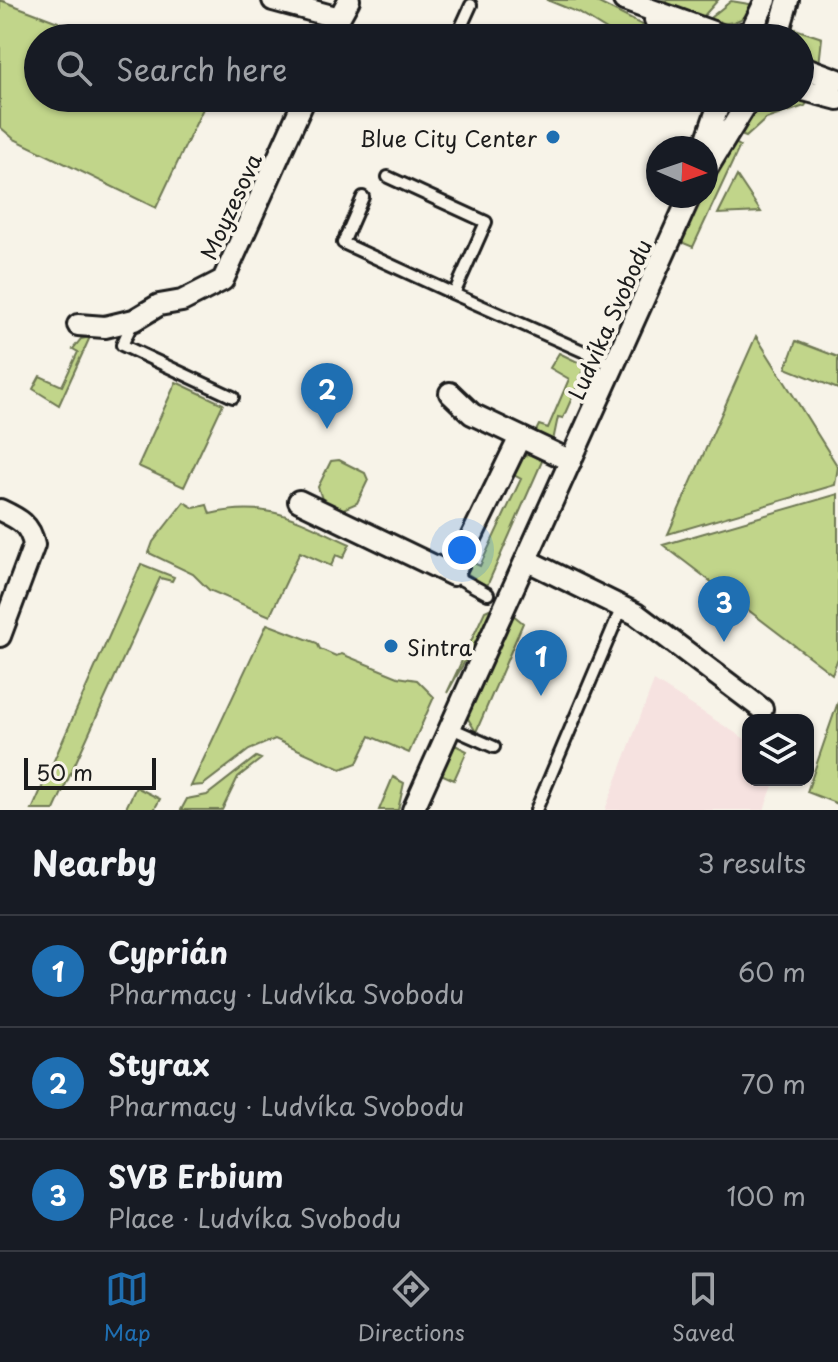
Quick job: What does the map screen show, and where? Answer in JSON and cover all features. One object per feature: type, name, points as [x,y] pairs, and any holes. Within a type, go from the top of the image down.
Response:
[{"type":"street","points":[[273,0],[344,9]]},
{"type":"street","points":[[762,24],[766,0]]},
{"type":"street","points":[[781,24],[788,0]]},
{"type":"street","points":[[626,1],[661,24]]},
{"type":"street","points":[[626,1],[691,24]]},
{"type":"street","points":[[814,71],[838,80]]},
{"type":"street","points":[[814,93],[838,99]]},
{"type":"street","name":"Moyzesova","points":[[78,325],[105,327],[134,320],[159,305],[182,301],[223,280],[299,112]]},
{"type":"street","points":[[708,136],[716,112]]},
{"type":"street","points":[[718,150],[741,112]]},
{"type":"street","name":"Ludvíka Svobodu","points":[[413,810],[685,208]]},
{"type":"street","points":[[450,393],[472,414],[571,461]]},
{"type":"street","points":[[299,501],[453,575],[520,437]]},
{"type":"street","points":[[0,510],[20,519],[31,530],[34,545],[0,636]]},
{"type":"street","points":[[526,560],[622,607],[762,709]]},
{"type":"lane","points":[[462,24],[471,5]]},
{"type":"lane","points":[[388,177],[486,222],[454,294]]},
{"type":"lane","points":[[363,197],[343,243],[614,365]]},
{"type":"lane","points":[[134,320],[122,345],[233,397]]},
{"type":"lane","points":[[453,575],[488,594]]},
{"type":"lane","points":[[536,810],[622,607]]},
{"type":"lane","points":[[451,728],[494,747]]},
{"type":"shaded area","points":[[654,681],[742,737],[742,786],[773,786],[764,810],[605,810]]},
{"type":"green space","points":[[0,0],[63,24],[24,24],[24,112],[201,112],[156,208],[14,139],[0,127]]},
{"type":"green space","points":[[547,0],[593,0],[640,24],[597,24]]},
{"type":"green space","points":[[654,0],[718,0],[701,19]]},
{"type":"green space","points":[[731,1],[755,5],[747,15],[736,21],[711,22],[710,18]]},
{"type":"green space","points":[[814,35],[822,38],[819,65],[814,63]]},
{"type":"green space","points":[[748,112],[787,112],[766,119],[746,137],[735,133]]},
{"type":"green space","points":[[732,141],[740,146],[718,193],[718,164]]},
{"type":"green space","points":[[737,176],[761,212],[718,214]]},
{"type":"green space","points":[[696,208],[711,208],[693,247],[681,242]]},
{"type":"green space","points":[[756,336],[838,467],[835,485],[668,534]]},
{"type":"green space","points":[[90,337],[59,405],[33,389],[40,376],[62,386],[78,352],[73,349],[81,339]]},
{"type":"green space","points":[[796,341],[838,357],[838,389],[786,368]]},
{"type":"green space","points":[[559,353],[586,366],[563,418],[558,417],[553,441],[535,433],[539,425],[548,428],[569,379],[550,368]]},
{"type":"green space","points":[[176,382],[223,404],[184,487],[138,466]]},
{"type":"green space","points":[[529,454],[543,459],[487,586],[465,572],[469,561],[480,566],[521,479],[512,474],[521,458]]},
{"type":"green space","points":[[339,460],[365,473],[368,480],[357,503],[341,510],[323,502],[318,487],[331,461]]},
{"type":"green space","points":[[838,494],[838,658],[832,674],[663,545]]},
{"type":"green space","points":[[184,502],[194,508],[207,505],[210,514],[249,509],[282,515],[350,544],[343,558],[336,555],[331,566],[300,552],[270,616],[209,590],[193,574],[149,553],[153,542]]},
{"type":"green space","points":[[141,564],[174,577],[172,581],[160,578],[54,810],[32,810]]},
{"type":"green space","points":[[496,606],[447,693],[485,611]]},
{"type":"green space","points":[[512,614],[523,623],[476,732],[467,717]]},
{"type":"green space","points":[[267,624],[317,643],[320,649],[336,656],[342,654],[398,677],[417,680],[434,697],[409,753],[370,736],[357,763],[341,769],[275,739],[249,750],[203,785],[191,786]]},
{"type":"green space","points":[[838,702],[838,804],[807,792],[809,786],[814,786],[814,772]]},
{"type":"green space","points":[[455,745],[467,751],[454,780],[441,774]]},
{"type":"green space","points":[[256,757],[261,759],[238,777],[222,810],[181,810],[187,799],[207,795]]},
{"type":"green space","points":[[393,777],[404,783],[398,810],[379,810]]},
{"type":"green space","points":[[136,787],[160,799],[154,810],[119,810],[126,808]]},
{"type":"place","name":"Blue City Center","points":[[553,137]]},
{"type":"place","name":"Styrax","points":[[327,429]]},
{"type":"place","name":"SVB Erbium","points":[[724,642]]},
{"type":"place","name":"Sintra","points":[[391,646]]},
{"type":"place","name":"Cyprián","points":[[541,696]]}]
